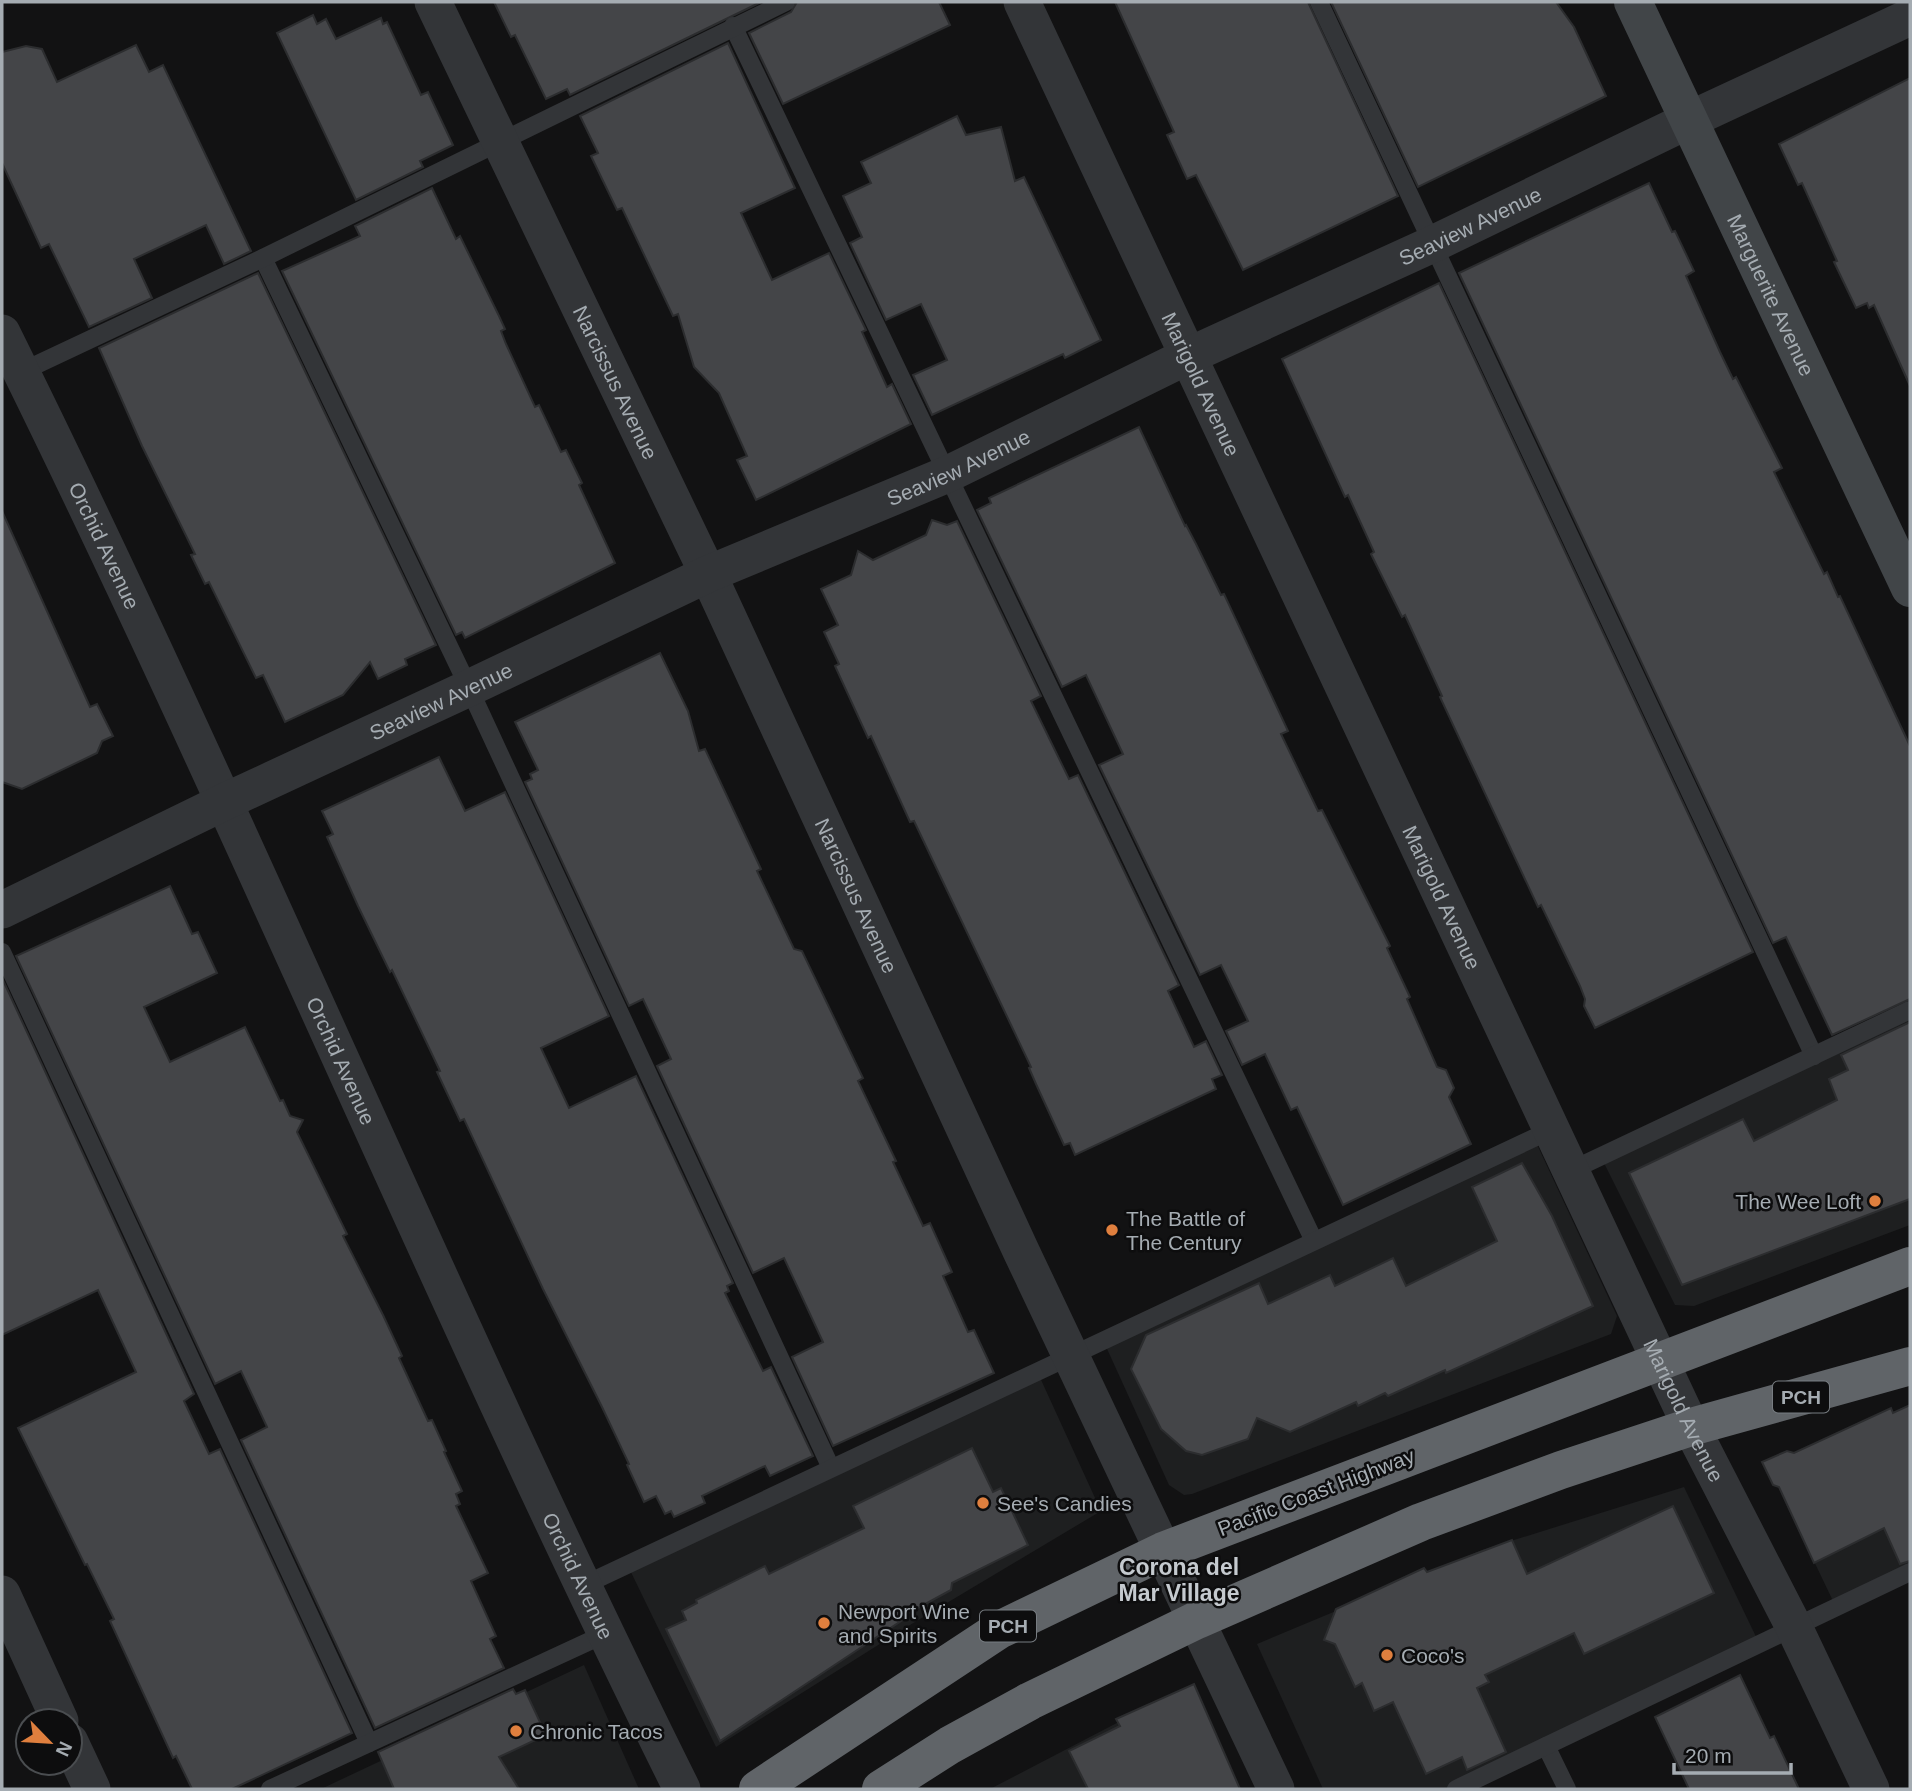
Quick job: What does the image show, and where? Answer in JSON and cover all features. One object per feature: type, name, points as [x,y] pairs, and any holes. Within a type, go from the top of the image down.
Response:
[{"type":"highway","name":"Pacific Coast Highway","points":[[758,1789],[999,1630],[1163,1551],[1910,1266]]},
{"type":"highway","name":"PCH","points":[[881,1789],[950,1745],[1030,1701],[1196,1620],[1421,1522],[1561,1470],[1691,1427],[1910,1366]]},
{"type":"street","name":"Narcissus Avenue","points":[[433,2],[708,574],[1276,1789]]},
{"type":"street","name":"Marigold Avenue","points":[[1022,2],[1691,1427],[1794,1627],[1871,1789]]},
{"type":"street","name":"Marguerite Avenue","points":[[1633,2],[1910,588]]},
{"type":"street","name":"Seaview Avenue","points":[[2,910],[224,802],[708,574],[948,474],[1188,356],[1433,244],[1910,17]]},
{"type":"street","name":"Orchid Avenue","points":[[2,332],[224,802],[582,1586],[682,1789]]},
{"type":"street","points":[[2,1594],[54,1707]]},
{"type":"street","points":[[84,1772],[92,1789]]},
{"type":"lane","points":[[21,372],[264,258],[786,2]]},
{"type":"lane","points":[[1319,2],[1814,1056]]},
{"type":"lane","points":[[733,26],[1314,1241]]},
{"type":"lane","points":[[264,258],[470,688],[831,1468]]},
{"type":"lane","points":[[2,952],[369,1743]]},
{"type":"lane","points":[[1572,1170],[1910,1010]]},
{"type":"lane","points":[[582,1586],[1553,1129]]},
{"type":"lane","points":[[1456,1789],[1910,1572]]},
{"type":"lane","points":[[270,1789],[605,1634]]},
{"type":"lane","points":[[1546,1746],[1567,1789]]},
{"type":"shaded area","points":[[1910,1011],[1910,1225],[1694,1306],[1675,1305],[1601,1157]]},
{"type":"shaded area","points":[[1534,1138],[1617,1316],[1611,1334],[1192,1494],[1184,1495],[1169,1485],[1103,1340]]},
{"type":"shaded area","points":[[1037,1371],[1101,1511],[910,1625],[716,1747],[627,1564]]},
{"type":"shaded area","points":[[1910,1414],[1910,1564],[1833,1601],[1766,1461],[1822,1446]]},
{"type":"shaded area","points":[[1684,1487],[1760,1645],[1456,1789],[1323,1789],[1257,1644],[1482,1550]]},
{"type":"shaded area","points":[[584,1665],[639,1789],[321,1789]]},
{"type":"shaded area","points":[[1184,1688],[1233,1789],[990,1789]]},
{"type":"building","points":[[494,2],[761,2],[570,95],[567,89],[546,99],[515,35],[511,37]]},
{"type":"building","points":[[797,2],[939,2],[950,25],[783,104],[749,33],[791,12]]},
{"type":"building","points":[[1115,2],[1308,2],[1398,196],[1243,270],[1196,175],[1187,179],[1167,135],[1174,132]]},
{"type":"building","points":[[1331,2],[1556,2],[1574,27],[1606,96],[1418,187]]},
{"type":"building","points":[[313,15],[317,24],[326,19],[336,39],[381,18],[383,24],[387,22],[421,95],[428,92],[453,145],[420,161],[423,167],[356,200],[277,33]]},
{"type":"building","points":[[728,43],[795,188],[741,213],[772,280],[829,253],[866,330],[862,332],[887,387],[892,384],[911,424],[756,500],[737,460],[747,456],[719,393],[694,367],[678,314],[673,316],[622,208],[617,210],[591,156],[598,153],[580,116]]},
{"type":"building","points":[[136,45],[149,72],[163,65],[251,251],[224,264],[206,225],[134,259],[152,298],[89,327],[49,244],[41,248],[2,163],[2,52],[26,46],[42,49],[57,82]]},
{"type":"building","points":[[1910,78],[1910,386],[1874,305],[1869,308],[1867,303],[1856,308],[1802,183],[1798,185],[1779,144]]},
{"type":"building","points":[[957,116],[966,135],[1001,127],[1015,181],[1024,177],[1101,340],[1065,358],[1063,354],[932,415],[913,375],[947,360],[921,304],[886,320],[850,243],[862,237],[843,196],[871,183],[861,162]]},
{"type":"building","points":[[1649,183],[1694,271],[1686,276],[1720,352],[1733,379],[1736,377],[1782,468],[1774,472],[1824,574],[1827,572],[1838,597],[1840,596],[1910,746],[1910,999],[1832,1035],[1786,937],[1773,943],[1459,273]]},
{"type":"building","points":[[432,188],[456,239],[460,236],[499,316],[505,329],[501,331],[506,344],[535,407],[539,405],[561,452],[566,450],[615,563],[465,638],[462,632],[456,635],[282,271],[360,236],[355,226]]},
{"type":"building","points":[[258,273],[436,645],[405,659],[407,665],[378,679],[370,662],[343,695],[285,722],[263,675],[256,678],[209,582],[205,584],[191,555],[195,554],[142,446],[99,348]]},
{"type":"building","points":[[1439,283],[1753,952],[1595,1028],[1584,1006],[1585,999],[1580,986],[1541,905],[1538,907],[1440,697],[1442,696],[1405,615],[1402,617],[1371,554],[1374,552],[1348,495],[1345,497],[1282,359]]},
{"type":"building","points":[[1139,427],[1185,526],[1221,595],[1224,594],[1288,731],[1281,734],[1318,811],[1322,810],[1390,946],[1387,948],[1410,997],[1407,999],[1437,1067],[1446,1070],[1454,1088],[1449,1097],[1471,1144],[1343,1205],[1297,1107],[1291,1110],[1265,1054],[1242,1065],[1226,1031],[1248,1021],[1221,965],[1200,975],[1099,765],[1123,754],[1086,675],[1062,687],[977,510],[991,503],[989,498]]},
{"type":"building","points":[[2,511],[90,707],[97,704],[113,736],[102,741],[97,753],[22,789],[2,782]]},
{"type":"building","points":[[932,520],[947,525],[957,521],[1041,696],[1031,701],[1069,779],[1078,775],[1179,985],[1168,991],[1194,1047],[1206,1041],[1222,1075],[1212,1079],[1216,1089],[1075,1155],[1070,1143],[1064,1145],[1029,1068],[1031,1067],[914,821],[910,822],[871,736],[868,738],[835,666],[839,664],[824,632],[838,625],[821,589],[851,575],[858,551],[873,560],[926,535]]},
{"type":"building","points":[[660,653],[688,711],[699,751],[705,749],[761,869],[757,871],[794,949],[802,951],[863,1078],[858,1081],[923,1226],[930,1223],[952,1272],[943,1276],[968,1332],[974,1330],[994,1373],[833,1446],[792,1357],[823,1342],[784,1258],[753,1273],[657,1066],[671,1059],[643,999],[629,1006],[525,782],[532,779],[530,774],[538,770],[515,722]]},
{"type":"building","points":[[439,757],[465,811],[505,792],[609,1016],[541,1048],[569,1108],[636,1076],[733,1283],[727,1286],[729,1291],[725,1293],[763,1371],[771,1367],[813,1456],[770,1476],[765,1466],[702,1496],[705,1503],[674,1517],[671,1511],[665,1514],[656,1496],[644,1502],[602,1407],[543,1289],[464,1119],[460,1121],[437,1072],[440,1071],[327,837],[333,834],[322,811]]},
{"type":"building","points":[[170,886],[192,934],[198,932],[217,973],[144,1007],[170,1062],[245,1027],[280,1101],[283,1100],[290,1116],[303,1120],[297,1132],[347,1234],[343,1236],[402,1356],[399,1358],[428,1421],[432,1420],[446,1451],[444,1452],[462,1491],[456,1494],[460,1504],[456,1506],[488,1573],[471,1581],[496,1636],[490,1639],[504,1668],[375,1728],[241,1440],[267,1427],[241,1371],[215,1384],[16,956]]},
{"type":"building","points":[[2,978],[194,1394],[184,1401],[209,1454],[220,1449],[352,1733],[232,1789],[192,1789],[176,1756],[173,1758],[110,1621],[114,1619],[18,1428],[136,1372],[98,1290],[2,1335]]},
{"type":"building","points":[[1910,1022],[1910,1199],[1682,1285],[1629,1173],[1743,1119],[1754,1141],[1837,1100],[1829,1079],[1848,1070],[1841,1055]]},
{"type":"building","points":[[1522,1163],[1552,1216],[1593,1306],[1446,1373],[1445,1370],[1388,1396],[1385,1393],[1358,1406],[1356,1402],[1290,1432],[1257,1418],[1248,1439],[1202,1455],[1186,1451],[1161,1429],[1131,1369],[1146,1335],[1259,1283],[1268,1304],[1330,1275],[1335,1286],[1393,1258],[1406,1286],[1497,1241],[1472,1187]]},
{"type":"building","points":[[1910,1405],[1910,1561],[1900,1564],[1884,1528],[1814,1563],[1779,1487],[1773,1485],[1762,1462],[1787,1451],[1794,1453],[1891,1408],[1893,1413]]},
{"type":"building","points":[[972,1448],[993,1492],[1001,1488],[1028,1545],[952,1583],[951,1590],[905,1615],[907,1617],[720,1741],[666,1629],[686,1620],[682,1611],[697,1603],[696,1600],[765,1566],[769,1574],[864,1528],[853,1506]]},
{"type":"building","points":[[1673,1506],[1714,1593],[1584,1654],[1574,1633],[1485,1675],[1489,1682],[1477,1688],[1506,1752],[1467,1770],[1462,1757],[1426,1774],[1393,1702],[1374,1711],[1362,1683],[1355,1687],[1335,1644],[1324,1640],[1336,1609],[1424,1568],[1427,1572],[1512,1540],[1527,1574]]},
{"type":"building","points":[[1740,1675],[1770,1738],[1774,1736],[1799,1789],[1689,1789],[1655,1717]]},
{"type":"building","points":[[1194,1684],[1240,1789],[1088,1789],[1069,1751],[1120,1726],[1116,1719]]},
{"type":"building","points":[[513,1689],[516,1694],[525,1690],[546,1735],[499,1757],[519,1789],[394,1789],[378,1752]]},
{"type":"place","name":"The Wee Loft","points":[[1875,1201]]},
{"type":"place","name":"The Battle of The Century","points":[[1112,1230]]},
{"type":"place","name":"See's Candies","points":[[983,1503]]},
{"type":"place","name":"Newport Wine and Spirits","points":[[824,1623]]},
{"type":"place","name":"Coco's","points":[[1387,1655]]},
{"type":"place","name":"Chronic Tacos","points":[[516,1731]]},
{"type":"district","name":"Corona del Mar Village","points":[[1179,1580]]}]
